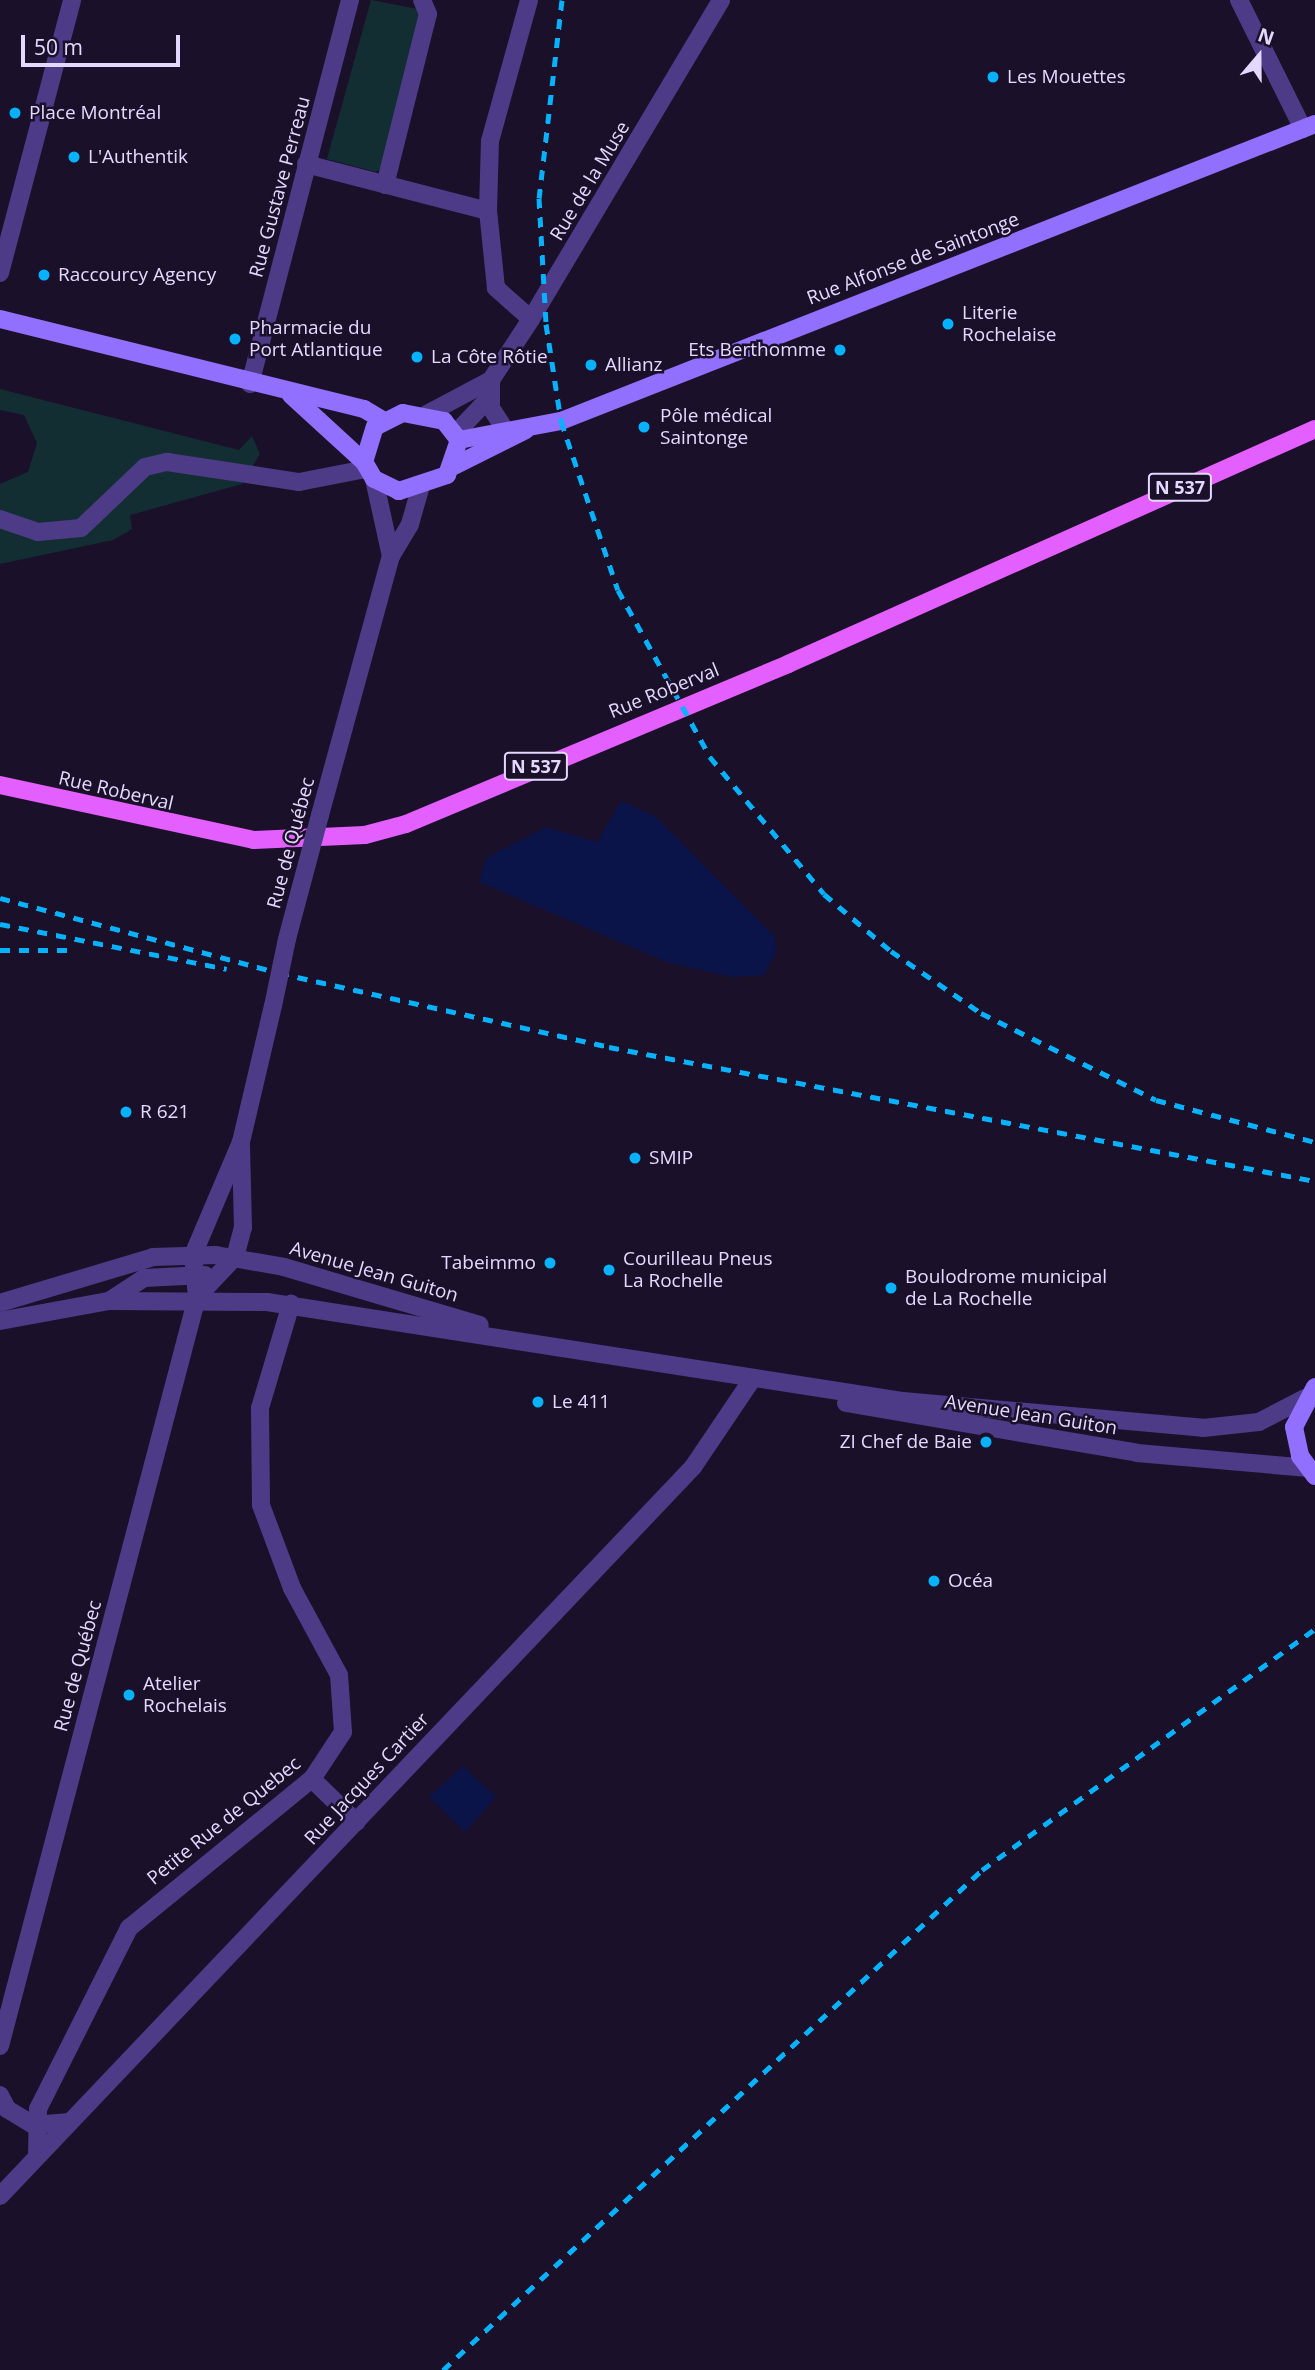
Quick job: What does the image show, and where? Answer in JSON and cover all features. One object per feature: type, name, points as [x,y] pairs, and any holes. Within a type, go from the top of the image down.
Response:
[{"type":"main road","name":"Rue Alfonse de Saintonge","points":[[454,466],[526,430],[1309,126]]},
{"type":"main road","points":[[0,319],[291,395],[364,409],[382,420],[427,414],[457,436],[454,466],[421,486],[399,491],[368,470],[291,395]]},
{"type":"main road","points":[[368,470],[369,438],[382,420]]},
{"type":"main road","name":"Rue Roberval","points":[[0,785],[254,840],[335,837],[396,826],[788,664],[1315,429]]},
{"type":"main road","name":"Rue Alfonse de Saintonge","points":[[457,436],[526,430]]},
{"type":"main road","points":[[1310,1393],[1294,1442],[1311,1472]]},
{"type":"street","points":[[0,273],[72,0]]},
{"type":"street","name":"Rue Gustave Perreau","points":[[250,384],[350,0]]},
{"type":"street","points":[[385,185],[428,14],[422,0]]},
{"type":"street","points":[[529,0],[490,141],[488,211],[496,288],[531,319]]},
{"type":"street","name":"Rue de la Muse","points":[[457,436],[490,388],[721,0]]},
{"type":"street","points":[[1239,0],[1309,126]]},
{"type":"street","points":[[306,164],[488,211]]},
{"type":"street","points":[[490,388],[506,431]]},
{"type":"street","name":"Rue de la Muse","points":[[427,414],[490,388]]},
{"type":"street","points":[[0,519],[38,533],[81,528],[145,467],[167,462],[299,482],[368,470]]},
{"type":"street","name":"Rue de Québec","points":[[368,470],[391,556]]},
{"type":"street","name":"Rue de Québec","points":[[0,2046],[197,1297],[193,1255],[241,1142],[287,939],[391,556],[410,524],[421,486]]},
{"type":"street","name":"Rue de Québec","points":[[235,1257],[245,1206],[241,1142]]},
{"type":"street","name":"Avenue Jean Guiton","points":[[0,1303],[113,1265],[193,1255],[235,1257],[540,1343]]},
{"type":"street","points":[[197,1297],[235,1257]]},
{"type":"street","points":[[0,1321],[109,1301],[145,1278],[219,1275]]},
{"type":"street","name":"Avenue Jean Guiton","points":[[109,1301],[197,1297],[291,1304],[540,1343],[751,1381],[894,1415],[1036,1437],[1311,1472]]},
{"type":"street","name":"Petite Rue de Quebec","points":[[37,2157],[34,2125],[107,1961],[129,1928],[312,1779],[343,1732],[339,1675],[274,1549],[261,1505],[257,1452],[260,1408],[291,1304]]},
{"type":"street","name":"Avenue Jean Guiton","points":[[751,1381],[1038,1413],[1230,1427],[1259,1422],[1310,1393]]},
{"type":"street","name":"Rue Jacques Cartier","points":[[0,2196],[693,1467],[751,1381]]},
{"type":"street","points":[[1036,1437],[1038,1413]]},
{"type":"street","points":[[312,1779],[356,1822]]},
{"type":"street","points":[[0,2095],[7,2109],[34,2125],[70,2122]]},
{"type":"green space","points":[[371,0],[418,9],[422,16],[383,167],[376,172],[327,159]]},
{"type":"green space","points":[[0,389],[239,450],[252,436],[260,454],[242,484],[130,515],[132,529],[113,540],[0,564],[0,484],[28,472],[37,443],[24,415],[0,410]]},
{"type":"shaded area","points":[[621,801],[655,816],[775,937],[776,952],[764,975],[733,977],[669,963],[479,882],[486,858],[546,827],[597,842]]},
{"type":"shaded area","points":[[463,1766],[496,1797],[465,1832],[429,1797]]},
{"type":"railway","points":[[562,0],[539,198],[546,324],[561,421],[618,590],[710,757],[824,894],[891,951],[981,1013],[1156,1100],[1315,1142]]},
{"type":"railway","points":[[0,898],[279,973],[609,1047],[1315,1181]]},
{"type":"railway","points":[[0,924],[227,969]]},
{"type":"railway","points":[[0,950],[73,950]]},
{"type":"railway","points":[[443,2370],[982,1870],[1315,1629]]},
{"type":"place","name":"Les Mouettes","points":[[993,77]]},
{"type":"place","name":"Place Montréal","points":[[15,113]]},
{"type":"place","name":"L'Authentik","points":[[74,157]]},
{"type":"place","name":"Raccourcy Agency","points":[[44,275]]},
{"type":"place","name":"Literie Rochelaise","points":[[948,324]]},
{"type":"place","name":"Pharmacie du Port Atlantique","points":[[235,339]]},
{"type":"place","name":"Ets Berthomme","points":[[840,350]]},
{"type":"place","name":"La Côte Rôtie","points":[[417,357]]},
{"type":"place","name":"Allianz","points":[[591,365]]},
{"type":"place","name":"Pôle médical Saintonge","points":[[644,427]]},
{"type":"place","name":"R 621","points":[[126,1112]]},
{"type":"place","name":"SMIP","points":[[635,1158]]},
{"type":"place","name":"Tabeimmo","points":[[550,1263]]},
{"type":"place","name":"Courilleau Pneus La Rochelle","points":[[609,1270]]},
{"type":"place","name":"Boulodrome municipal de La Rochelle","points":[[891,1288]]},
{"type":"place","name":"Le 411","points":[[538,1402]]},
{"type":"place","name":"ZI Chef de Baie","points":[[986,1442]]},
{"type":"place","name":"Océa","points":[[934,1581]]},
{"type":"place","name":"Atelier Rochelais","points":[[129,1695]]}]
